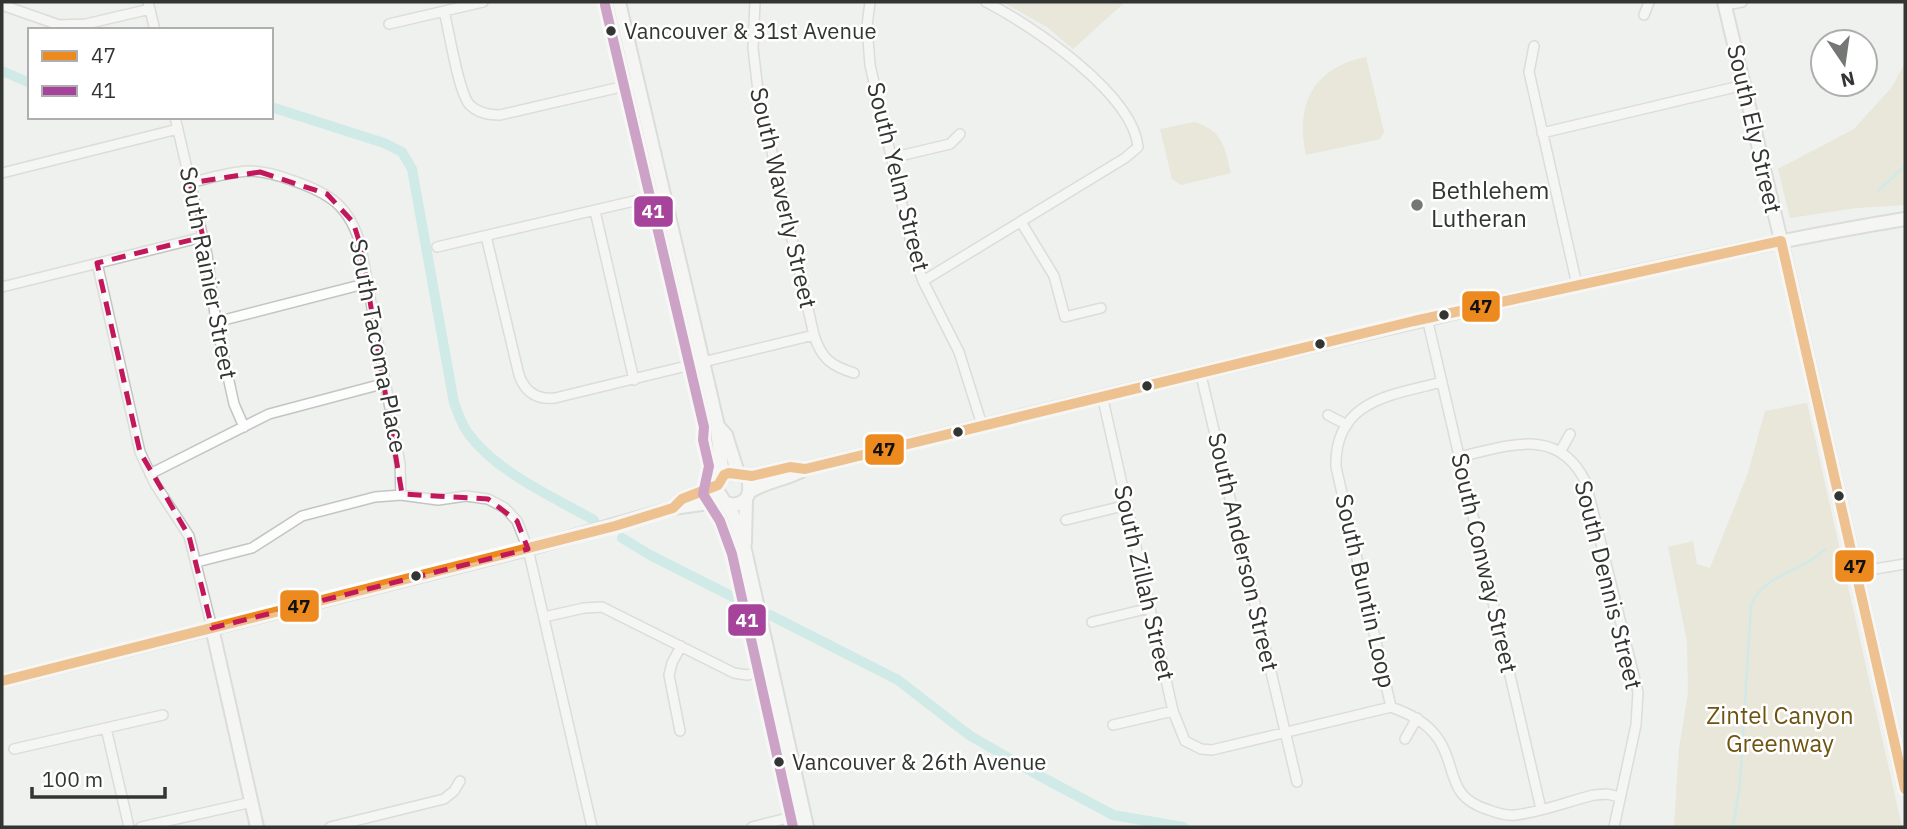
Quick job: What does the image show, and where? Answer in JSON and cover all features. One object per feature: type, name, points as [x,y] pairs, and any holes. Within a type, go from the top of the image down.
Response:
[{"type":"main road","points":[[619,2],[718,426],[717,438],[722,461],[719,495],[733,515],[745,550],[805,821]]},
{"type":"main road","name":"South Ely Street","points":[[1725,4],[1905,789]]},
{"type":"main road","points":[[2,681],[528,550],[673,508],[725,502],[736,505],[759,485],[789,478],[805,469],[1200,371],[1427,318],[1781,241],[1905,219]]},
{"type":"main road","points":[[718,426],[726,436],[739,474],[749,483],[745,550]]},
{"type":"main road","points":[[673,508],[682,499],[719,482],[729,473],[752,476],[790,467],[805,469]]},
{"type":"main road","points":[[212,628],[257,827]]},
{"type":"street","points":[[389,24],[483,2]]},
{"type":"street","name":"South Waverly Street","points":[[755,2],[753,48],[758,91],[814,335],[818,349],[829,363],[854,373]]},
{"type":"street","name":"South Yelm Street","points":[[870,2],[867,26],[870,65],[914,256],[923,281],[958,352],[982,425]]},
{"type":"street","points":[[923,281],[1125,158],[1138,147],[1132,128],[1111,97],[1072,58],[1031,26],[986,2]]},
{"type":"street","points":[[1644,15],[1649,2]]},
{"type":"street","points":[[1725,4],[1742,2]]},
{"type":"street","points":[[2,5],[59,25],[86,24],[149,6],[154,28]]},
{"type":"street","points":[[444,11],[463,93],[470,106],[477,110],[499,115],[638,83]]},
{"type":"street","points":[[1534,46],[1529,72],[1577,285]]},
{"type":"street","points":[[1542,133],[1744,85]]},
{"type":"street","name":"South Rainier Street","points":[[176,119],[203,237],[216,322],[234,404],[244,427]]},
{"type":"street","points":[[2,173],[178,129]]},
{"type":"street","points":[[891,158],[950,144],[960,134]]},
{"type":"street","name":"South Tacoma Place","points":[[190,183],[231,173],[260,172],[327,194],[353,222],[361,247],[386,383],[401,470],[401,495]]},
{"type":"street","points":[[437,247],[664,194]]},
{"type":"street","points":[[595,211],[634,380]]},
{"type":"street","points":[[1021,222],[1054,276],[1065,317],[1101,308]]},
{"type":"street","points":[[486,236],[519,375],[524,387],[547,399],[814,335]]},
{"type":"street","points":[[2,287],[203,237]]},
{"type":"street","points":[[97,263],[137,440],[150,474],[189,536],[212,628]]},
{"type":"street","points":[[216,322],[368,283]]},
{"type":"street","name":"South Conway Street","points":[[1427,318],[1541,809]]},
{"type":"street","name":"South Anderson Street","points":[[1200,371],[1297,782]]},
{"type":"street","name":"South Buntin Loop","points":[[1442,382],[1366,404],[1347,425],[1336,452],[1336,467],[1391,707],[1417,718],[1439,740],[1445,751],[1452,780],[1459,792],[1477,807],[1514,815],[1594,795],[1620,797]]},
{"type":"street","points":[[150,474],[278,411],[386,383]]},
{"type":"street","name":"South Zillah Street","points":[[1102,395],[1173,711],[1185,741],[1201,749],[1212,750],[1286,732]]},
{"type":"street","points":[[1328,415],[1347,425]]},
{"type":"street","points":[[1560,452],[1570,434]]},
{"type":"street","name":"South Dennis Street","points":[[1459,457],[1521,443],[1535,443],[1560,452],[1574,462],[1586,483],[1637,692],[1636,725],[1614,827]]},
{"type":"street","points":[[197,562],[251,548],[302,516],[375,497],[401,495],[438,500],[466,496],[488,499],[505,509],[517,521],[528,550],[592,827]]},
{"type":"street","points":[[1066,520],[1127,505]]},
{"type":"street","points":[[1856,572],[1905,564]]},
{"type":"street","points":[[544,617],[602,607],[734,673],[747,675],[772,670]]},
{"type":"street","points":[[1092,622],[1150,608]]},
{"type":"street","points":[[680,731],[669,675],[681,646]]},
{"type":"street","points":[[1286,732],[1391,707]]},
{"type":"street","points":[[1113,724],[1173,711]]},
{"type":"street","points":[[14,749],[163,715]]},
{"type":"street","points":[[1405,739],[1417,718]]},
{"type":"street","points":[[106,728],[129,827]]},
{"type":"street","points":[[330,827],[444,799],[454,791],[460,781]]},
{"type":"street","points":[[141,827],[252,802]]},
{"type":"street","points":[[752,827],[805,821]]},
{"type":"highlighted area","points":[[260,172],[327,194],[353,222],[361,247],[402,494],[488,499],[517,521],[528,549],[212,628],[189,536],[140,452],[97,263],[203,237],[190,183]]},
{"type":"green space","points":[[1003,2],[1125,2],[1073,49],[1047,27]]},
{"type":"green space","points":[[1366,57],[1384,132],[1380,139],[1306,155],[1303,120],[1312,91],[1321,79],[1333,70]]},
{"type":"green space","points":[[1905,63],[1905,205],[1856,208],[1790,218],[1778,169],[1854,129],[1892,87]]},
{"type":"green space","points":[[1195,122],[1217,135],[1231,173],[1181,185],[1172,179],[1160,129]]},
{"type":"green space","name":"Zintel Canyon Greenway","points":[[1807,403],[1902,827],[1674,827],[1679,749],[1688,693],[1687,642],[1668,547],[1693,541],[1697,564],[1710,568],[1748,473],[1765,411]]},
{"type":"waterway","points":[[2,71],[28,82]]},
{"type":"waterway","points":[[273,108],[384,143],[402,152],[412,169],[454,403],[463,426],[480,447],[509,472],[594,520]]},
{"type":"waterway","points":[[1879,190],[1905,166]]},
{"type":"waterway","points":[[622,538],[745,603]]},
{"type":"waterway","points":[[1733,827],[1740,784],[1751,605],[1765,586],[1825,549]]},
{"type":"waterway","points":[[770,615],[898,680],[969,735],[1113,815],[1183,827]]},
{"type":"transit line","name":"41","points":[[605,5],[704,427],[703,440],[709,466],[703,494],[720,521],[732,554],[793,827]]},
{"type":"transit line","name":"47","points":[[1781,241],[1905,789]]},
{"type":"transit line","name":"47","points":[[2,681],[615,526],[673,508],[682,499],[718,485],[724,475],[729,473],[752,476],[790,467],[805,469],[1414,321],[1781,241]]},
{"type":"place","name":"Vancouver & 31st Avenue","points":[[611,31]]},
{"type":"place","name":"Bethlehem Lutheran","points":[[1417,205]]},
{"type":"place","name":"Vancouver & 26th Avenue","points":[[779,762]]}]
